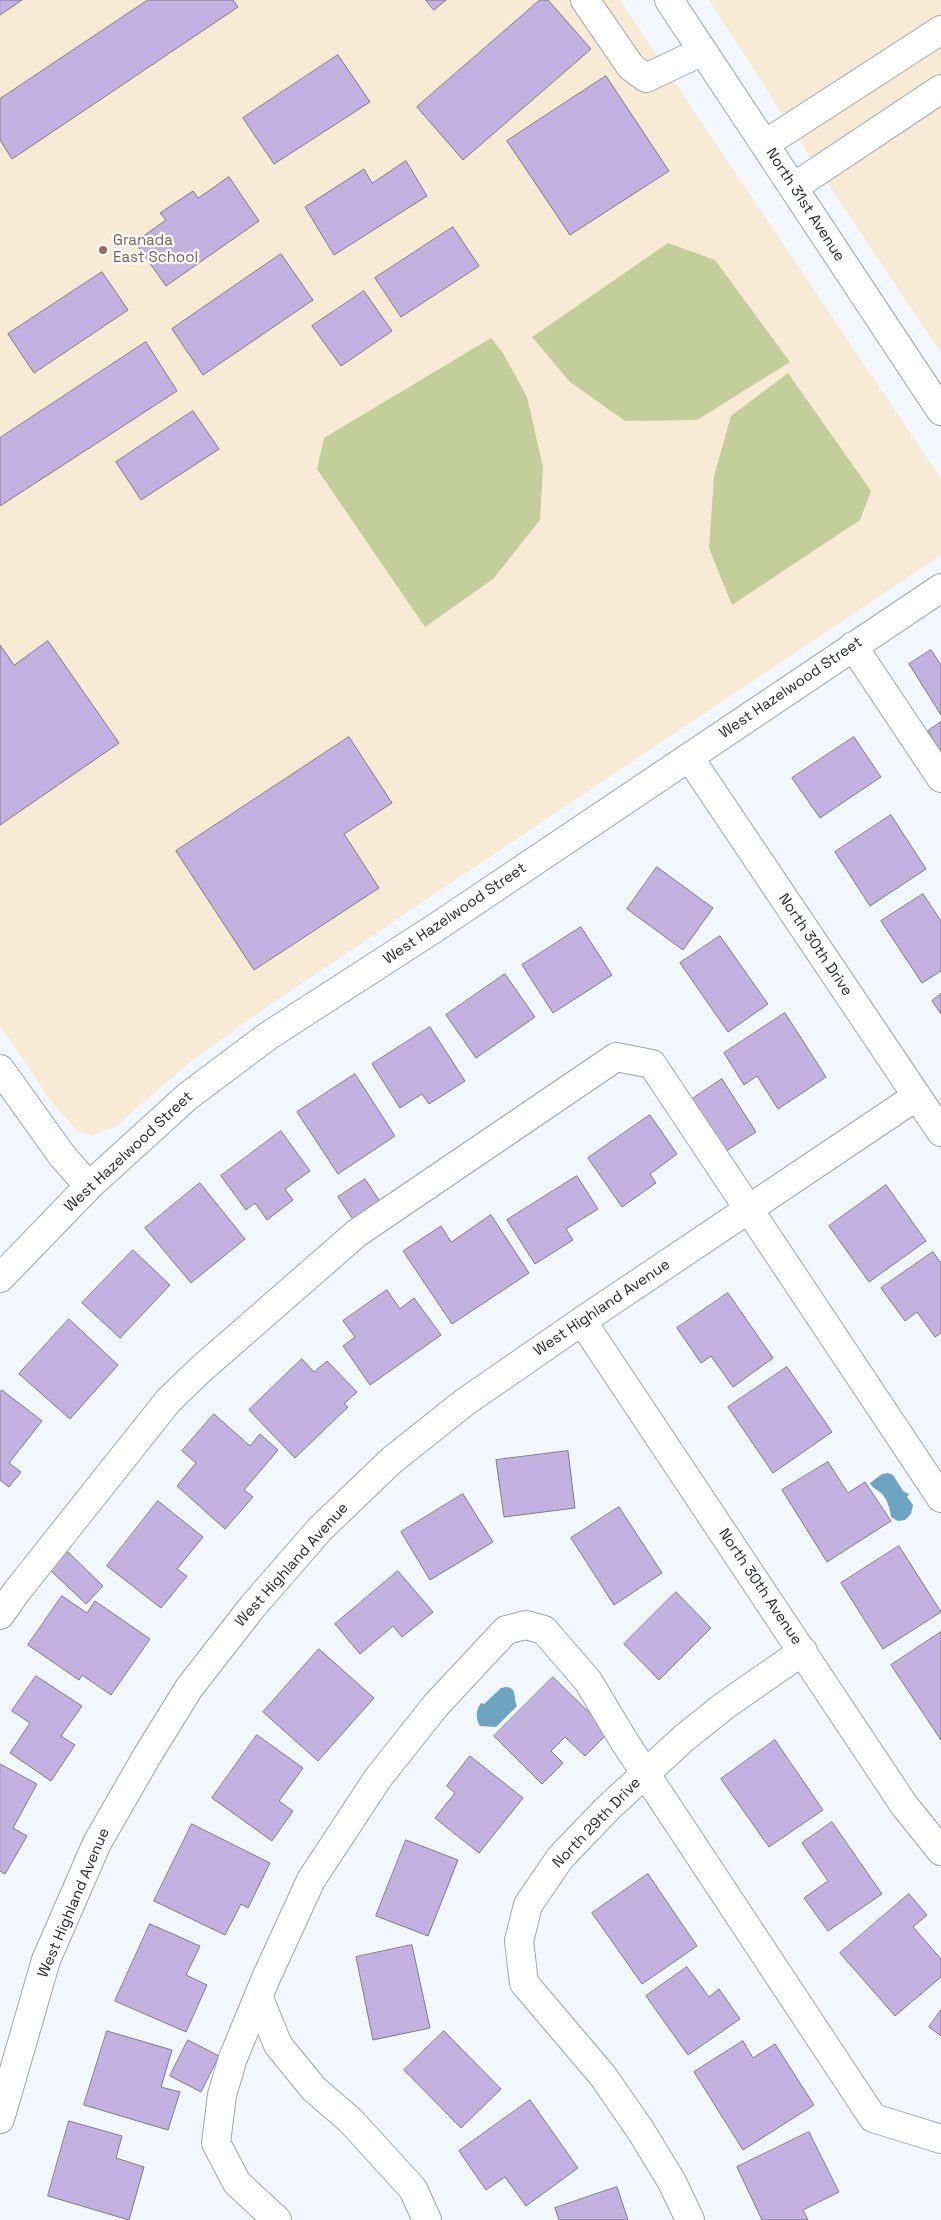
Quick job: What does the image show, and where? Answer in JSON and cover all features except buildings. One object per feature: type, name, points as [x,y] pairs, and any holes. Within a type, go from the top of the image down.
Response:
[{"type":"street","points":[[585,0],[632,67],[646,78],[703,51]]},
{"type":"street","name":"North 31st Avenue","points":[[669,0],[941,411]]},
{"type":"street","points":[[765,144],[941,30]]},
{"type":"street","points":[[794,188],[941,89]]},
{"type":"street","name":"West Hazelwood Street","points":[[0,1278],[89,1186],[188,1096],[268,1036],[435,928],[941,588]]},
{"type":"street","points":[[853,646],[941,778]]},
{"type":"street","name":"North 30th Drive","points":[[689,757],[941,1132]]},
{"type":"street","points":[[0,1615],[168,1401],[200,1370],[357,1233],[616,1057],[652,1064],[941,1498]]},
{"type":"street","points":[[0,1069],[63,1157],[89,1186]]},
{"type":"street","name":"West Highland Avenue","points":[[0,2119],[46,1960],[93,1852],[146,1756],[189,1688],[253,1606],[314,1536],[392,1460],[465,1402],[917,1096]]},
{"type":"street","name":"North 30th Avenue","points":[[582,1321],[904,1805],[941,1850]]},
{"type":"street","points":[[277,2220],[237,2183],[216,2143],[222,2095],[233,2058],[266,1978],[311,1880],[378,1778],[436,1705],[506,1630],[526,1625],[544,1630],[588,1681],[624,1741],[873,2118],[941,2139]]},
{"type":"street","name":"North 29th Drive","points":[[690,2220],[672,2182],[641,2131],[603,2076],[524,1983],[519,1942],[528,1905],[560,1858],[608,1808],[684,1738],[724,1706],[803,1651]]},
{"type":"street","points":[[259,1998],[278,2045],[314,2089],[350,2120],[413,2188],[427,2220]]},
{"type":"shaded area","points":[[0,0],[620,0],[941,479],[941,555],[281,997],[189,1063],[115,1128],[92,1135],[77,1131],[51,1101],[0,1025]]},
{"type":"shaded area","points":[[709,0],[941,0],[941,353],[805,149]]},
{"type":"green space","points":[[668,243],[715,260],[790,362],[697,420],[625,421],[570,382],[532,337]]},
{"type":"green space","points":[[491,338],[503,353],[527,397],[543,467],[540,520],[493,579],[425,627],[317,469],[324,438]]},
{"type":"green space","points":[[788,373],[871,491],[860,520],[732,605],[709,548],[714,476],[731,416]]},
{"type":"water","points":[[888,1473],[893,1475],[903,1491],[909,1494],[907,1497],[913,1505],[911,1514],[905,1520],[898,1521],[891,1517],[882,1494],[870,1483],[882,1474]]},
{"type":"water","points":[[506,1687],[514,1691],[517,1706],[496,1727],[480,1726],[477,1717],[479,1705],[481,1703],[484,1704],[501,1688]]},
{"type":"place","name":"Granada East School","points":[[103,250]]}]
